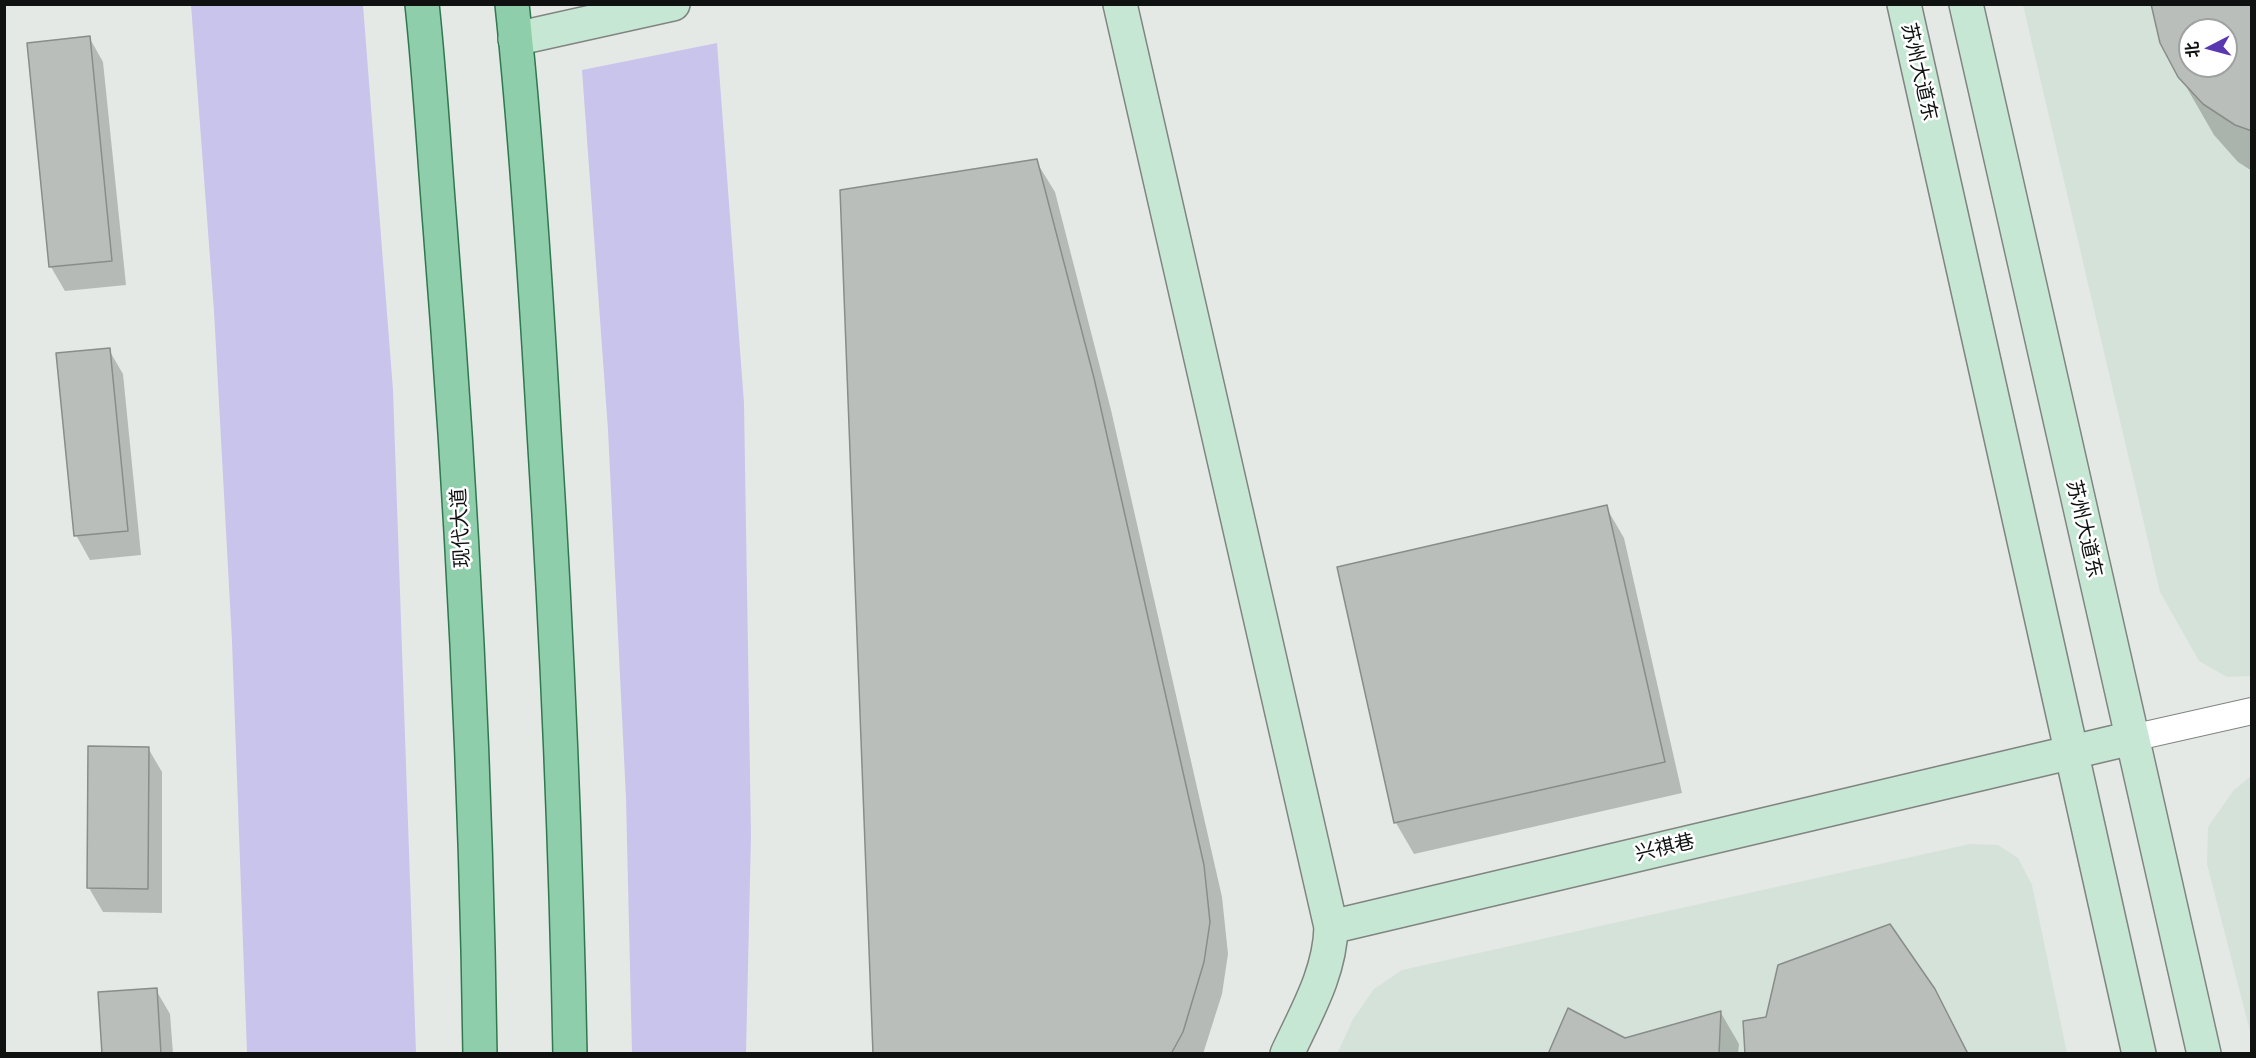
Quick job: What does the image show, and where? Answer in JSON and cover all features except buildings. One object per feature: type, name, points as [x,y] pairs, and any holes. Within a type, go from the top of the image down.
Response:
[{"type":"main road","name":"现代大道","points":[[422,4],[451,360],[471,704],[480,1053]]},
{"type":"main road","points":[[512,4],[532,242],[555,607],[570,1053]]},
{"type":"main road","points":[[516,39],[673,4]]},
{"type":"main road","points":[[1120,4],[1330,927],[1330,948],[1322,978],[1287,1053]]},
{"type":"main road","name":"苏州大道东","points":[[1904,4],[2139,1053]]},
{"type":"main road","name":"苏州大道东","points":[[1966,4],[2204,1053]]},
{"type":"main road","name":"兴祺巷","points":[[1330,927],[2132,738]]},
{"type":"street","points":[[2132,738],[2252,711]]},
{"type":"shaded area","points":[[191,5],[363,5],[393,390],[416,1053],[247,1053],[232,641],[214,311]]},
{"type":"shaded area","points":[[2023,5],[2251,5],[2251,676],[2227,677],[2199,661],[2160,592]]},
{"type":"shaded area","points":[[717,43],[744,403],[751,836],[746,1053],[632,1053],[626,798],[608,430],[582,70]]},
{"type":"shaded area","points":[[2251,776],[2251,1035],[2207,864],[2208,827],[2233,791]]},
{"type":"shaded area","points":[[1970,844],[1998,845],[2018,858],[2032,885],[2067,1053],[1337,1054],[1353,1019],[1374,989],[1402,970]]}]
